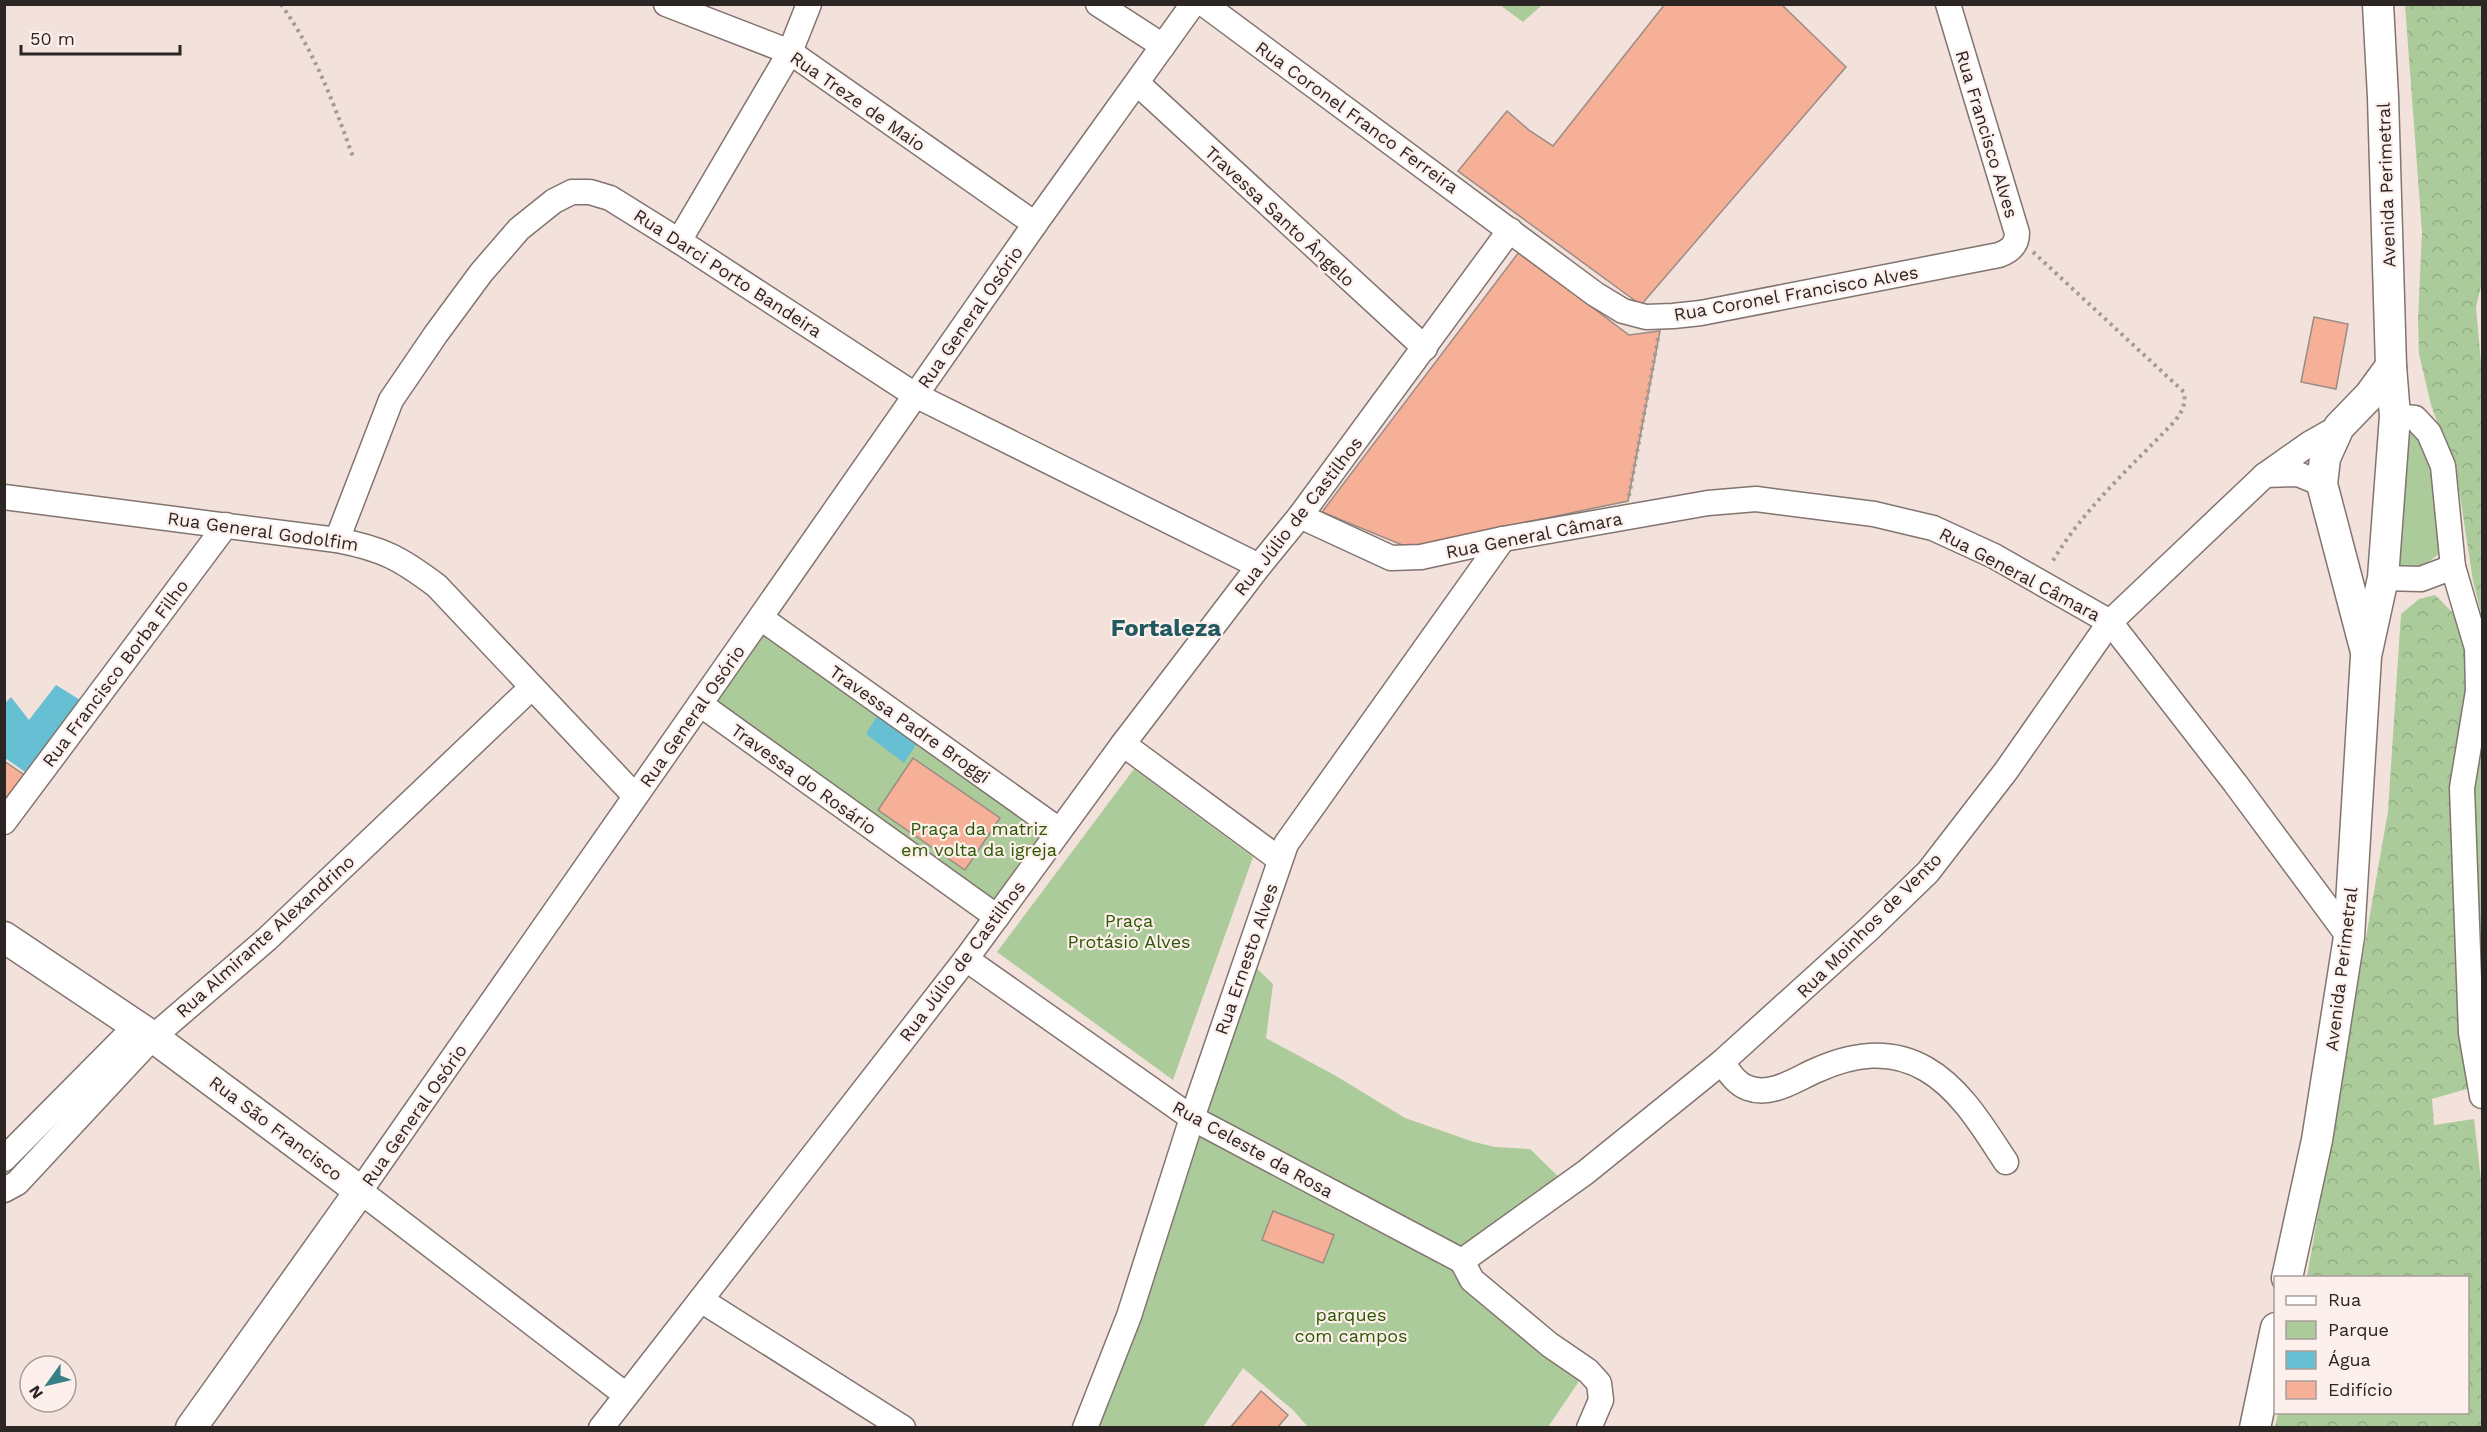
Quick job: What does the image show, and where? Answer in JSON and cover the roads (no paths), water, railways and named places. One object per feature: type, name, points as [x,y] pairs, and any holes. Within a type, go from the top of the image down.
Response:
[{"type":"main road","name":"Avenida Perimetral","points":[[2287,1276],[2317,1140],[2349,937],[2366,656],[2384,578],[2395,416],[2391,366],[2384,109],[2378,4]]},
{"type":"main road","name":"Avenida Perimetral","points":[[2366,656],[2322,484],[2325,458],[2339,427],[2369,396],[2391,366]]},
{"type":"main road","points":[[2339,427],[2373,416],[2395,416]]},
{"type":"main road","points":[[2344,568],[2366,582],[2384,578]]},
{"type":"main road","name":"Rua São Francisco","points":[[4,937],[145,1032],[360,1191]]},
{"type":"main road","name":"Rua General Osório","points":[[191,1428],[360,1191]]},
{"type":"main road","points":[[2255,1428],[2274,1338]]},
{"type":"street","name":"Rua Treze de Maio","points":[[666,4],[790,52],[1035,224]]},
{"type":"street","points":[[679,240],[790,52],[809,4]]},
{"type":"street","points":[[1098,4],[1163,46]]},
{"type":"street","name":"Rua General Osório","points":[[360,1191],[1035,224],[1193,4]]},
{"type":"street","name":"Rua Coronel Franco Ferreira","points":[[1204,4],[1510,230]]},
{"type":"street","name":"Rua Francisco Alves","points":[[1948,4],[1990,150],[2013,218],[2008,248]]},
{"type":"street","name":"Travessa Santo Ângelo","points":[[1137,83],[1425,348]]},
{"type":"street","name":"Rua Darci Porto Bandeira","points":[[337,540],[392,400],[436,334],[481,273],[519,230],[554,201],[573,192],[590,192],[610,198],[679,240],[915,395],[1259,566]]},
{"type":"street","name":"Rua Coronel Francisco Alves","points":[[1510,230],[1595,294],[1623,311],[1646,317],[1701,313],[2008,248]]},
{"type":"street","name":"Rua Júlio de Castilhos","points":[[601,1428],[966,959],[1059,830],[1259,566],[1300,516],[1510,230]]},
{"type":"street","points":[[2395,416],[2415,418],[2429,434],[2443,466],[2453,567],[2478,648],[2480,691],[2462,788],[2471,1033],[2482,1096]]},
{"type":"street","name":"Rua Moinhos de Vento","points":[[1462,1261],[1587,1172],[1722,1062],[1793,1000],[1928,872],[2006,771],[2110,622],[2265,475],[2309,444],[2339,427]]},
{"type":"street","points":[[2265,475],[2298,474],[2322,484]]},
{"type":"street","name":"Rua General Godolfim","points":[[4,496],[337,540],[371,546],[404,561],[437,586],[635,796]]},
{"type":"street","name":"Rua General Câmara","points":[[1300,516],[1391,558],[1421,557],[1503,539],[1708,503],[1756,499],[1864,512],[1933,528],[1994,556],[2110,622],[2235,783],[2349,937]]},
{"type":"street","name":"Rua Francisco Borba Filho","points":[[4,822],[226,525]]},
{"type":"street","name":"Rua Ernesto Alves","points":[[1085,1428],[1129,1316],[1192,1118],[1286,844],[1503,539]]},
{"type":"street","points":[[2384,578],[2421,579],[2453,567]]},
{"type":"street","name":"Travessa Padre Broggi","points":[[761,618],[1059,830]]},
{"type":"street","name":"Rua Almirante Alexandrino","points":[[4,1159],[145,1032],[267,939],[532,687]]},
{"type":"street","name":"Travessa do Rosário","points":[[700,704],[997,917]]},
{"type":"street","points":[[1124,744],[1280,859]]},
{"type":"street","name":"Rua Celeste da Rosa","points":[[966,959],[1192,1118],[1462,1261]]},
{"type":"street","name":"Rua Almirante Alexandrino","points":[[4,1190],[16,1183],[145,1032]]},
{"type":"street","points":[[1722,1062],[1736,1081],[1747,1088],[1763,1090],[1784,1086],[1816,1070],[1853,1056],[1880,1055],[1904,1058],[1927,1069],[1948,1086],[1972,1113],[2006,1162]]},
{"type":"street","name":"Rua São Francisco","points":[[360,1191],[626,1395]]},
{"type":"street","points":[[1462,1261],[1472,1280],[1550,1345],[1588,1371],[1599,1383],[1601,1400],[1589,1428]]},
{"type":"street","points":[[701,1300],[903,1428]]},
{"type":"water","points":[[56,685],[85,703],[31,776],[5,758],[5,703],[11,697],[29,720]]},
{"type":"water","points":[[882,708],[921,737],[904,763],[866,734]]},
{"type":"district","name":"Fortaleza","points":[[1166,628]]},
{"type":"park label","name":"Praça da matriz em volta da igreja","points":[[979,838]]},
{"type":"park label","name":"Praça Protásio Alves","points":[[1129,930]]},
{"type":"park label","name":"parques com campos","points":[[1351,1324]]}]
